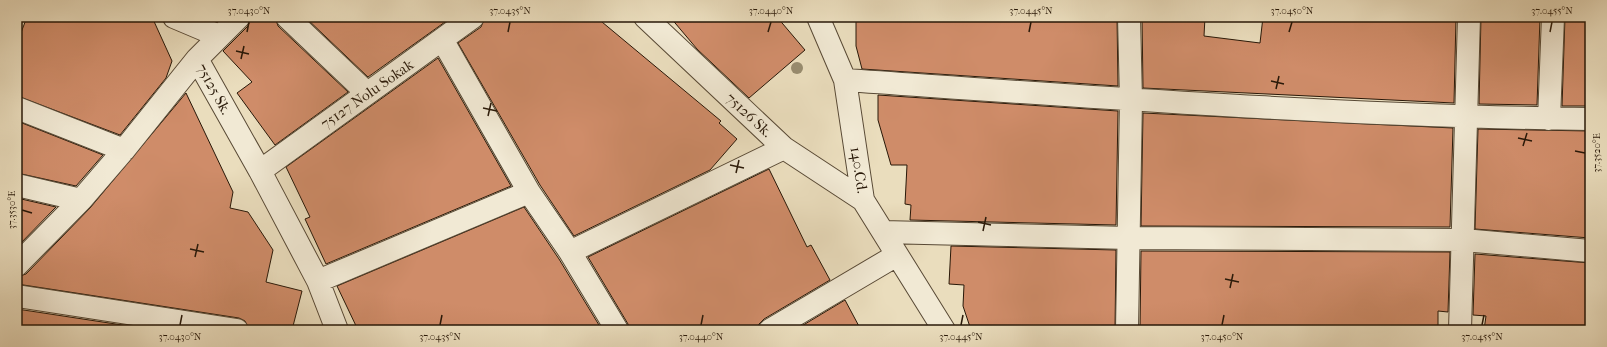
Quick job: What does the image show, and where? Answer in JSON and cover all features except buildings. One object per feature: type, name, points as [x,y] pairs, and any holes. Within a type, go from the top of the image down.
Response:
[{"type":"street","points":[[174,17],[219,36]]},
{"type":"street","name":"75125 Sk.","points":[[239,17],[197,59],[260,171],[318,281],[337,330]]},
{"type":"street","points":[[287,17],[367,93]]},
{"type":"street","name":"75126 Sk.","points":[[645,17],[784,148],[863,200]]},
{"type":"street","name":"140.Cd.","points":[[818,17],[845,80],[863,200],[944,330]]},
{"type":"street","points":[[1127,330],[1131,100],[1129,17]]},
{"type":"street","points":[[1460,330],[1469,17]]},
{"type":"street","points":[[1549,119],[1553,17]]},
{"type":"street","name":"75127 Nolu Sokak","points":[[260,171],[367,93],[443,41],[468,18]]},
{"type":"street","points":[[443,41],[529,192],[570,252],[617,330]]},
{"type":"street","points":[[17,265],[81,200],[124,150],[197,59]]},
{"type":"street","points":[[845,80],[1131,100],[1465,118],[1590,119]]},
{"type":"street","points":[[17,108],[124,150]]},
{"type":"street","points":[[570,252],[784,148]]},
{"type":"street","points":[[17,185],[81,200]]},
{"type":"street","points":[[318,281],[529,192]]},
{"type":"street","points":[[883,232],[1129,238],[1463,240],[1590,251]]},
{"type":"street","points":[[770,330],[898,255]]},
{"type":"street","points":[[17,296],[237,330]]}]
